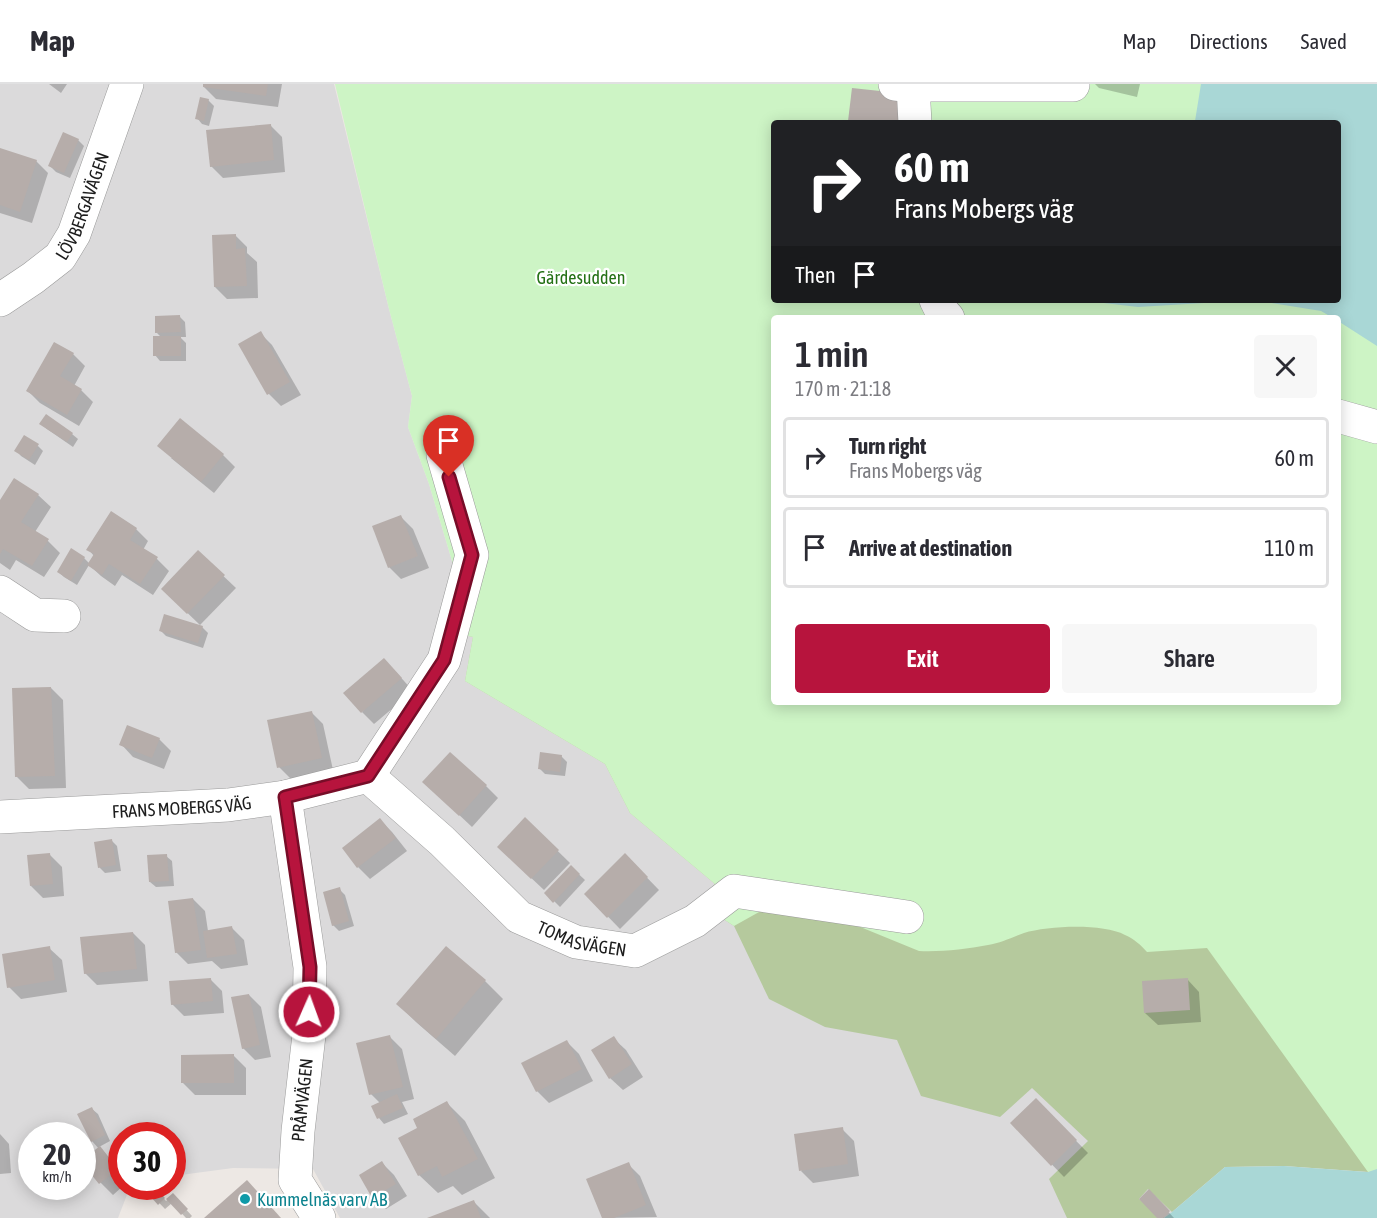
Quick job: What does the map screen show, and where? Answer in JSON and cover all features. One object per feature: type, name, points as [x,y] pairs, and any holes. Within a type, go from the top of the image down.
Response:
[{"type":"street","name":"LÖVBERGAVÄGEN","points":[[0,300],[60,257],[74,234],[127,84]]},
{"type":"street","points":[[914,120],[904,85],[1073,85]]},
{"type":"street","points":[[1341,417],[1377,427]]},
{"type":"street","points":[[368,776],[444,660],[472,555],[443,455]]},
{"type":"street","points":[[0,592],[35,615],[64,616]]},
{"type":"street","name":"FRANS MOBERGS VÄG","points":[[0,817],[228,805],[285,797],[368,776]]},
{"type":"street","name":"TOMASVÄGEN","points":[[368,776],[442,842],[519,917],[576,942],[635,951],[695,921],[734,891],[907,917]]},
{"type":"street","name":"PRÅMVÄGEN","points":[[285,797],[310,967],[309,1035],[295,1180],[319,1218]]},
{"type":"shaded area","points":[[0,84],[334,84],[412,396],[408,427],[429,484],[455,571],[455,633],[473,637],[465,681],[605,764],[630,813],[715,884],[697,902],[1225,1167],[1164,1218],[340,1218],[313,1169],[233,1168],[186,1174],[186,1122],[108,1122],[108,1200],[125,1200],[118,1218],[0,1218]]},
{"type":"green space","name":"Gärdesudden","points":[[335,84],[1377,84],[1377,1218],[1368,1172],[1207,948],[1147,952],[1131,938],[1115,931],[1089,927],[1060,927],[1024,933],[997,943],[971,948],[919,951],[831,915],[766,908],[734,926],[697,902],[715,884],[630,813],[605,764],[465,681],[473,637],[443,630],[455,571],[429,484],[408,427],[412,396]]},
{"type":"green space","name":"Gärdesudden","points":[[771,128],[771,303],[774,303],[774,315],[771,315],[771,705],[1341,705],[1341,685],[1377,479],[1368,1172],[1284,1166],[1225,1167],[1172,1212],[1148,1189],[1139,1199],[1164,1218],[1067,1218],[1049,1179],[1088,1141],[1032,1088],[1000,1117],[921,1096],[897,1040],[825,1027],[769,999],[734,926],[697,902],[715,884],[630,813],[605,764],[465,681],[473,637],[455,633]]},
{"type":"water","points":[[1201,84],[1377,84],[1377,346],[1341,323],[1341,315],[1328,315],[1321,311],[1272,303],[1341,303],[1341,120],[1195,120]]},
{"type":"water","points":[[1104,303],[1204,303],[1138,307]]},
{"type":"water","points":[[1284,1166],[1368,1172],[1377,1169],[1377,1218],[1164,1218],[1225,1167]]},
{"type":"building","points":[[203,84],[268,84],[266,96],[203,87]]},
{"type":"building","points":[[852,88],[908,94],[905,120],[848,120]]},
{"type":"building","points":[[200,97],[209,99],[204,121],[195,119]]},
{"type":"building","points":[[271,124],[274,160],[210,167],[206,130]]},
{"type":"building","points":[[63,132],[79,139],[64,173],[48,166]]},
{"type":"building","points":[[0,148],[37,160],[20,212],[0,205]]},
{"type":"building","points":[[236,234],[236,249],[245,248],[247,286],[214,287],[212,235]]},
{"type":"building","points":[[180,315],[181,332],[155,333],[155,316]]},
{"type":"building","points":[[261,331],[290,382],[267,395],[238,344]]},
{"type":"building","points":[[153,336],[181,336],[181,356],[153,356]]},
{"type":"building","points":[[54,342],[74,353],[60,376],[82,389],[67,415],[26,391]]},
{"type":"building","points":[[46,414],[73,433],[67,442],[39,424]]},
{"type":"building","points":[[180,418],[224,454],[201,482],[157,446]]},
{"type":"building","points":[[24,435],[39,444],[29,460],[14,451]]},
{"type":"building","points":[[14,478],[39,494],[21,522],[49,539],[32,566],[3,549],[0,554],[0,500]]},
{"type":"building","points":[[111,511],[137,528],[130,540],[158,557],[140,584],[109,564],[102,575],[87,565],[94,554],[86,550]]},
{"type":"building","points":[[401,515],[418,556],[388,568],[372,526]]},
{"type":"building","points":[[71,548],[85,557],[71,581],[57,572]]},
{"type":"building","points":[[198,550],[225,575],[187,614],[161,589]]},
{"type":"building","points":[[164,614],[203,626],[198,643],[159,631]]},
{"type":"building","points":[[384,658],[402,678],[361,713],[343,693]]},
{"type":"building","points":[[51,687],[55,776],[15,777],[12,688]]},
{"type":"building","points":[[312,711],[322,758],[277,768],[267,720]]},
{"type":"building","points":[[127,725],[160,738],[152,758],[119,745]]},
{"type":"building","points":[[450,752],[487,785],[459,816],[422,782]]},
{"type":"building","points":[[540,752],[562,755],[560,772],[538,769]]},
{"type":"building","points":[[525,817],[559,850],[531,879],[497,847]]},
{"type":"building","points":[[380,818],[396,838],[357,868],[342,848]]},
{"type":"building","points":[[112,839],[116,865],[98,868],[94,842]]},
{"type":"building","points":[[50,853],[53,884],[30,886],[27,855]]},
{"type":"building","points":[[625,853],[648,877],[607,918],[584,894]]},
{"type":"building","points":[[167,854],[169,881],[149,882],[147,855]]},
{"type":"building","points":[[571,865],[580,874],[553,903],[544,893]]},
{"type":"building","points":[[340,887],[349,921],[332,926],[323,892]]},
{"type":"building","points":[[193,898],[201,950],[175,953],[168,901]]},
{"type":"building","points":[[232,926],[237,954],[207,958],[203,931]]},
{"type":"building","points":[[133,932],[137,969],[84,974],[80,937]]},
{"type":"building","points":[[50,946],[55,980],[7,988],[2,954]]},
{"type":"building","points":[[446,946],[486,980],[436,1039],[396,1004]]},
{"type":"building","points":[[211,978],[213,1001],[171,1005],[169,981]]},
{"type":"building","points":[[1188,978],[1190,1010],[1144,1013],[1142,981]]},
{"type":"building","points":[[249,994],[260,1045],[242,1049],[231,997]]},
{"type":"building","points":[[390,1035],[403,1087],[369,1095],[356,1043]]},
{"type":"building","points":[[614,1036],[632,1064],[609,1079],[591,1050]]},
{"type":"building","points":[[567,1040],[582,1069],[536,1092],[521,1063]]},
{"type":"building","points":[[234,1054],[234,1083],[181,1083],[181,1055]]},
{"type":"building","points":[[397,1094],[403,1108],[377,1119],[371,1106]]},
{"type":"building","points":[[1036,1098],[1077,1140],[1051,1166],[1010,1123]]},
{"type":"building","points":[[447,1101],[478,1159],[442,1177],[437,1166],[418,1176],[398,1138],[417,1128],[413,1119]]},
{"type":"building","points":[[92,1107],[105,1135],[96,1140],[96,1122],[81,1122],[77,1114]]},
{"type":"building","points":[[843,1127],[848,1164],[799,1171],[794,1134]]},
{"type":"building","points":[[100,1146],[108,1156],[108,1177],[99,1184],[96,1180],[96,1149]]},
{"type":"building","points":[[382,1161],[396,1184],[372,1198],[359,1175]]},
{"type":"building","points":[[629,1162],[646,1205],[614,1218],[602,1218],[586,1179]]},
{"type":"building","name":"Kummelnäs varv AB","points":[[247,1180],[281,1218],[204,1218]]},
{"type":"building","points":[[1149,1189],[1170,1211],[1163,1218],[1157,1218],[1139,1199]]},
{"type":"building","points":[[154,1200],[163,1200],[158,1205]]},
{"type":"building","points":[[167,1200],[180,1200],[188,1209],[181,1215]]},
{"type":"building","points":[[474,1200],[481,1218],[427,1218]]},
{"type":"place","name":"Kummelnäs varv AB","points":[[245,1199]]},
{"type":"route","points":[[309,1012],[310,967],[285,797],[368,776],[444,660],[472,555],[449,477]]}]
